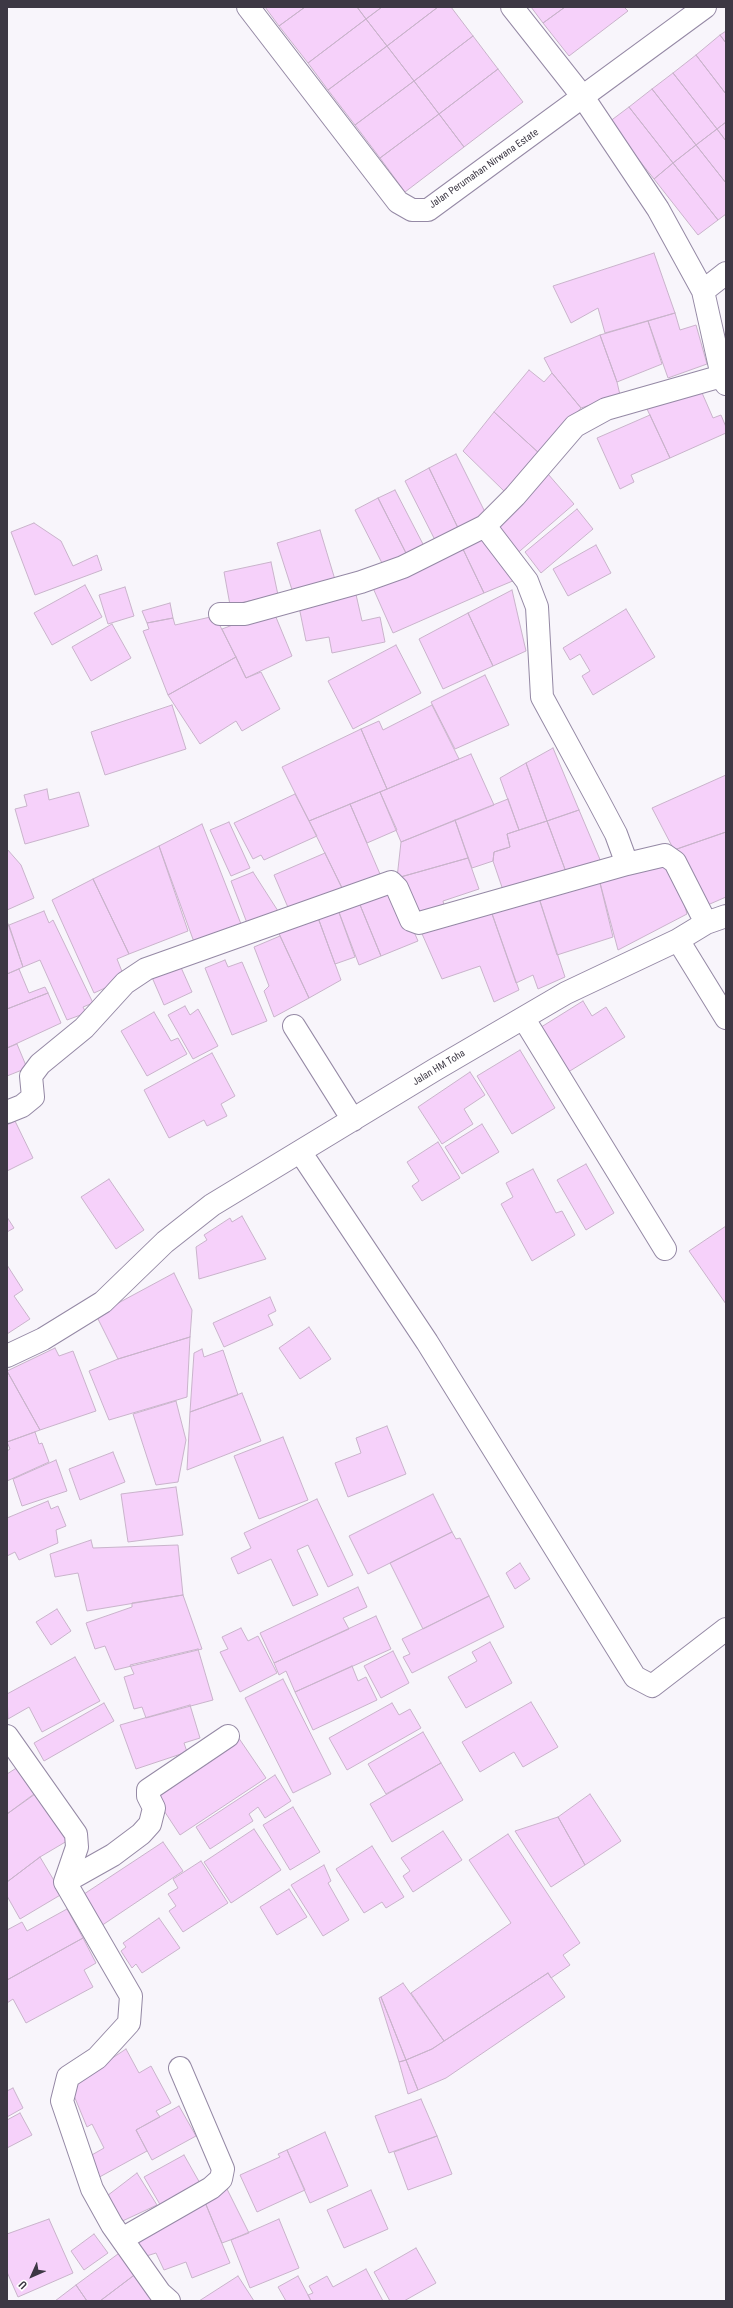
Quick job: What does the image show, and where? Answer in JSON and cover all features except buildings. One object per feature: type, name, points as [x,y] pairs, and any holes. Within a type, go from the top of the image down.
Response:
[{"type":"street","name":"Jalan Perumahan Nirwana Estate","points":[[248,7],[398,202],[412,210],[428,210],[438,204],[705,7]]},
{"type":"street","points":[[220,614],[245,614],[368,579],[403,567],[485,526],[519,492],[575,426],[606,409],[724,380],[702,291],[658,208],[583,97],[512,7]]},
{"type":"street","points":[[702,291],[726,272]]},
{"type":"street","points":[[485,526],[527,580],[537,607],[542,697],[602,806],[616,834],[627,864]]},
{"type":"street","points":[[7,1112],[22,1106],[33,1097],[31,1076],[40,1064],[84,1028],[125,983],[146,969],[391,882],[397,888],[411,920],[419,922],[664,855],[675,862],[706,923]]},
{"type":"street","name":"Jalan HM Toha","points":[[7,1356],[43,1339],[103,1302],[165,1242],[212,1205],[300,1153],[436,1069],[524,1019],[566,993],[678,940],[706,923],[726,916]]},
{"type":"street","points":[[678,940],[726,1018]]},
{"type":"street","points":[[524,1019],[665,1249]]},
{"type":"street","points":[[294,1026],[353,1120]]},
{"type":"street","points":[[300,1153],[427,1342],[635,1677],[652,1686],[726,1629]]},
{"type":"street","points":[[7,1736],[76,1834],[77,1847],[65,1882],[131,1996],[129,2024],[97,2058],[68,2077],[62,2101],[92,2189],[122,2239],[160,2293],[169,2301]]},
{"type":"street","points":[[65,1882],[113,1855],[141,1834],[150,1824],[154,1808],[148,1796],[148,1790],[228,1736]]},
{"type":"street","points":[[122,2239],[211,2188],[220,2179],[223,2169],[180,2068]]}]
